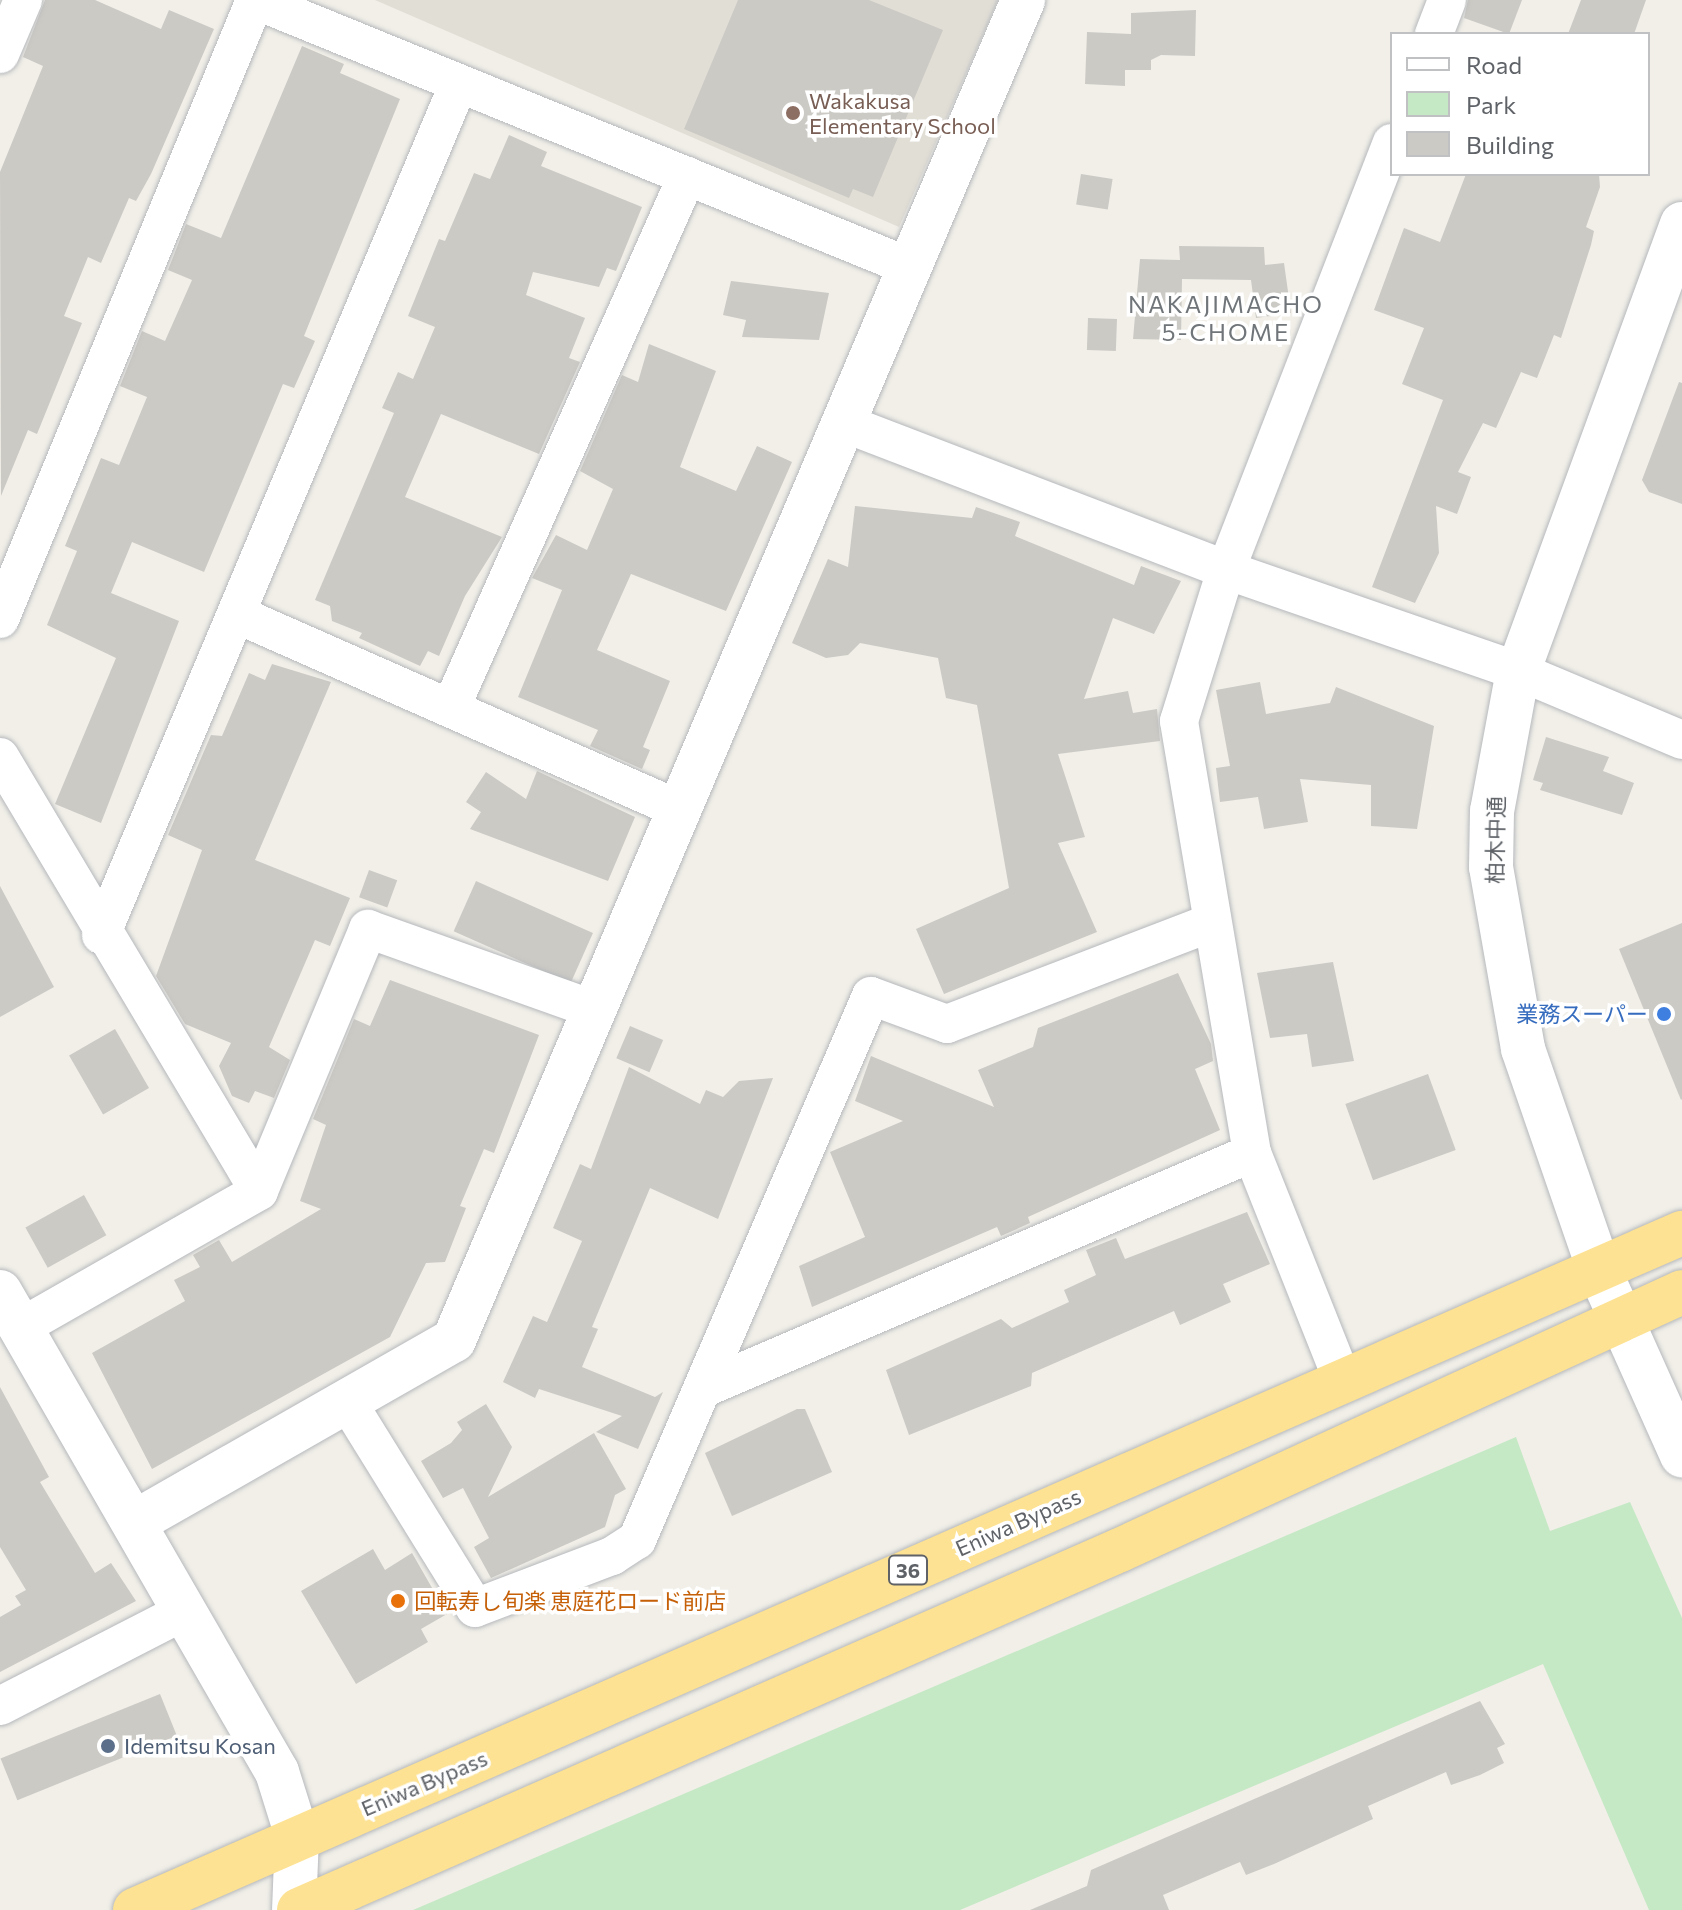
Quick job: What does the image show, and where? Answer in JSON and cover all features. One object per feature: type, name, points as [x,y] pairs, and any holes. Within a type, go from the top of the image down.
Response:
[{"type":"highway","name":"Eniwa Bypass","points":[[135,1910],[297,1836],[1342,1379],[1600,1272],[1682,1233]]},
{"type":"highway","points":[[296,1910],[1120,1550],[1682,1292]]},
{"type":"street","points":[[0,54],[23,0]]},
{"type":"street","points":[[0,619],[255,0],[910,267]]},
{"type":"street","points":[[135,1522],[454,1340],[679,809],[849,425],[910,267],[1023,0]]},
{"type":"street","points":[[1435,32],[1447,0]]},
{"type":"street","points":[[101,935],[459,83]]},
{"type":"street","points":[[1342,1379],[1252,1153],[1210,923],[1179,721],[1226,570],[1390,148]]},
{"type":"street","points":[[452,705],[687,176]]},
{"type":"street","name":"柏木中通","points":[[1682,224],[1518,671],[1492,811],[1498,930],[1523,1049],[1600,1272],[1682,1455]]},
{"type":"street","points":[[849,425],[1226,570],[1518,671],[1682,740]]},
{"type":"street","points":[[236,614],[452,705],[679,809]]},
{"type":"street","points":[[0,757],[101,935],[259,1191]]},
{"type":"street","points":[[348,1403],[475,1608],[637,1540],[707,1387],[871,996],[947,1024],[1210,923]]},
{"type":"street","points":[[296,1910],[297,1836],[277,1772],[10,1310],[259,1191],[368,929],[596,1010]]},
{"type":"street","points":[[707,1387],[1252,1153]]},
{"type":"street","points":[[0,1706],[185,1611]]},
{"type":"shaded area","name":"Wakakusa Elementary School","points":[[375,0],[998,0],[899,227]]},
{"type":"green space","points":[[1516,1437],[1550,1531],[1630,1502],[1682,1618],[1682,1910],[1649,1910],[1543,1664],[960,1910],[413,1910]]},
{"type":"building","points":[[45,0],[95,0],[161,29],[169,10],[214,29],[151,174],[136,201],[129,198],[101,263],[88,257],[64,316],[82,323],[37,434],[28,430],[1,496],[0,172],[43,66],[23,57]]},
{"type":"building","points":[[738,0],[869,0],[943,30],[873,197],[853,189],[849,198],[684,129]]},
{"type":"building","points":[[1468,0],[1522,0],[1510,32],[1464,18]]},
{"type":"building","points":[[1581,0],[1646,0],[1635,32],[1569,32]]},
{"type":"building","points":[[1196,10],[1195,56],[1161,55],[1151,60],[1151,70],[1125,70],[1125,86],[1085,84],[1087,32],[1131,34],[1131,13]]},
{"type":"building","points":[[302,46],[344,64],[340,73],[400,99],[304,336],[315,341],[294,388],[283,384],[204,572],[132,542],[111,593],[179,621],[101,823],[55,804],[116,658],[47,625],[77,551],[65,546],[101,458],[119,465],[147,397],[120,386],[142,331],[165,341],[192,280],[168,270],[186,224],[221,238]]},
{"type":"building","points":[[509,135],[547,152],[541,166],[642,207],[616,271],[607,268],[599,287],[533,272],[526,295],[585,318],[569,358],[580,362],[539,454],[441,414],[405,497],[502,537],[465,596],[439,656],[428,651],[420,666],[359,638],[362,633],[332,621],[330,606],[315,600],[394,413],[382,408],[398,372],[413,379],[435,327],[408,316],[439,239],[445,241],[474,173],[490,179]]},
{"type":"building","points":[[1081,174],[1113,179],[1108,210],[1076,205]]},
{"type":"building","points":[[1465,176],[1599,176],[1600,187],[1586,227],[1594,231],[1591,245],[1561,338],[1554,335],[1537,378],[1521,372],[1496,428],[1483,423],[1458,472],[1471,477],[1457,514],[1436,506],[1439,553],[1415,603],[1372,587],[1443,400],[1402,384],[1424,328],[1374,310],[1404,228],[1440,242]]},
{"type":"building","points":[[1179,246],[1264,247],[1265,265],[1284,263],[1291,313],[1256,318],[1251,280],[1182,279],[1181,340],[1133,339],[1140,259],[1180,260]]},
{"type":"building","points":[[731,281],[829,293],[819,340],[742,337],[746,320],[723,315]]},
{"type":"building","points":[[1088,318],[1117,319],[1116,351],[1087,350]]},
{"type":"building","points":[[649,344],[716,371],[680,467],[736,491],[757,446],[792,462],[726,611],[631,574],[597,650],[670,681],[643,747],[650,750],[642,769],[590,746],[598,730],[518,697],[562,590],[532,578],[556,535],[587,550],[613,489],[580,471],[622,375],[638,382]]},
{"type":"building","points":[[1679,382],[1682,383],[1682,504],[1649,492],[1642,480]]},
{"type":"building","points":[[855,506],[972,518],[976,507],[1020,522],[1015,536],[1134,585],[1141,566],[1181,581],[1154,634],[1113,618],[1084,699],[1128,691],[1133,713],[1157,709],[1160,741],[1058,754],[1085,837],[1058,843],[1097,932],[944,994],[916,929],[1009,888],[977,705],[946,698],[938,658],[860,643],[848,655],[826,658],[792,643],[828,559],[848,567]]},
{"type":"building","points":[[272,664],[331,682],[255,860],[350,898],[330,946],[315,940],[269,1047],[290,1060],[274,1098],[255,1091],[249,1103],[232,1096],[219,1066],[231,1043],[185,1024],[156,976],[202,850],[168,835],[211,735],[222,736],[249,673],[265,680]]},
{"type":"building","points":[[1260,682],[1266,714],[1330,703],[1336,687],[1434,726],[1417,829],[1371,826],[1371,785],[1300,779],[1308,822],[1264,829],[1258,797],[1220,802],[1216,768],[1230,766],[1216,690]]},
{"type":"building","points":[[1546,737],[1609,757],[1603,771],[1634,783],[1622,815],[1540,790],[1543,783],[1533,780]]},
{"type":"building","points":[[537,771],[635,817],[608,881],[470,829],[481,812],[466,802],[486,772],[526,799]]},
{"type":"building","points":[[369,870],[397,880],[387,908],[359,897]]},
{"type":"building","points":[[476,881],[593,933],[571,983],[454,931]]},
{"type":"building","points":[[0,886],[54,987],[0,1017]]},
{"type":"building","name":"業務スーパー","points":[[1682,923],[1682,1099],[1681,1100],[1619,949]]},
{"type":"building","points":[[1333,962],[1354,1061],[1312,1067],[1307,1034],[1270,1038],[1257,973]]},
{"type":"building","points":[[1178,973],[1211,1044],[1213,1061],[1195,1069],[1220,1130],[1028,1217],[1030,1223],[1001,1236],[997,1227],[812,1307],[799,1266],[865,1237],[830,1152],[903,1121],[855,1101],[871,1056],[994,1107],[978,1070],[1033,1047],[1038,1028]]},
{"type":"building","points":[[390,980],[539,1035],[494,1153],[484,1149],[460,1206],[466,1208],[445,1262],[426,1263],[390,1337],[152,1469],[92,1353],[185,1301],[174,1280],[200,1267],[193,1255],[219,1240],[232,1262],[321,1209],[300,1201],[326,1125],[313,1119],[354,1019],[370,1026]]},
{"type":"building","points":[[630,1026],[663,1040],[649,1072],[616,1058]]},
{"type":"building","points":[[115,1029],[149,1088],[103,1114],[69,1056]]},
{"type":"building","points":[[629,1067],[700,1104],[706,1090],[723,1097],[739,1081],[773,1078],[718,1219],[650,1188],[592,1327],[598,1329],[582,1367],[655,1397],[663,1392],[638,1449],[596,1432],[622,1416],[539,1389],[535,1398],[503,1382],[533,1316],[547,1322],[582,1241],[553,1228],[580,1164],[591,1169]]},
{"type":"building","points":[[1428,1074],[1456,1150],[1373,1180],[1345,1104]]},
{"type":"building","points":[[84,1195],[106,1235],[48,1268],[25,1227]]},
{"type":"building","points":[[1247,1212],[1270,1264],[1223,1284],[1231,1302],[1180,1325],[1174,1311],[1032,1373],[1031,1386],[909,1435],[886,1370],[1001,1319],[1012,1328],[1069,1302],[1064,1290],[1096,1275],[1086,1250],[1116,1238],[1125,1259]]},
{"type":"building","points":[[0,1387],[49,1477],[40,1482],[95,1573],[111,1563],[136,1601],[0,1672],[0,1617],[21,1605],[15,1596],[26,1590],[0,1547]]},
{"type":"building","points":[[486,1404],[512,1447],[488,1497],[594,1433],[626,1489],[615,1495],[605,1527],[491,1578],[474,1547],[489,1538],[463,1488],[443,1498],[421,1461],[451,1443],[462,1430],[457,1422]]},
{"type":"building","points":[[797,1409],[805,1409],[832,1472],[732,1516],[705,1453]]},
{"type":"building","points":[[373,1549],[385,1570],[412,1553],[447,1614],[421,1629],[428,1642],[356,1684],[301,1591]]},
{"type":"building","points":[[160,1694],[177,1736],[17,1800],[1,1758]]},
{"type":"building","points":[[1480,1701],[1505,1744],[1497,1748],[1504,1763],[1480,1775],[1451,1785],[1446,1772],[1368,1806],[1373,1819],[1274,1864],[1246,1875],[1240,1862],[1163,1895],[1169,1910],[1030,1910],[1087,1886],[1091,1870]]},
{"type":"place","name":"Wakakusa Elementary School","points":[[793,113]]},
{"type":"place","name":"業務スーパー","points":[[1664,1014]]},
{"type":"place","name":"回転寿し旬楽 恵庭花ロード前店","points":[[398,1601]]},
{"type":"place","name":"Idemitsu Kosan","points":[[108,1746]]},
{"type":"district","name":"NAKAJIMACHO 5-CHOME","points":[[1226,318]]}]
